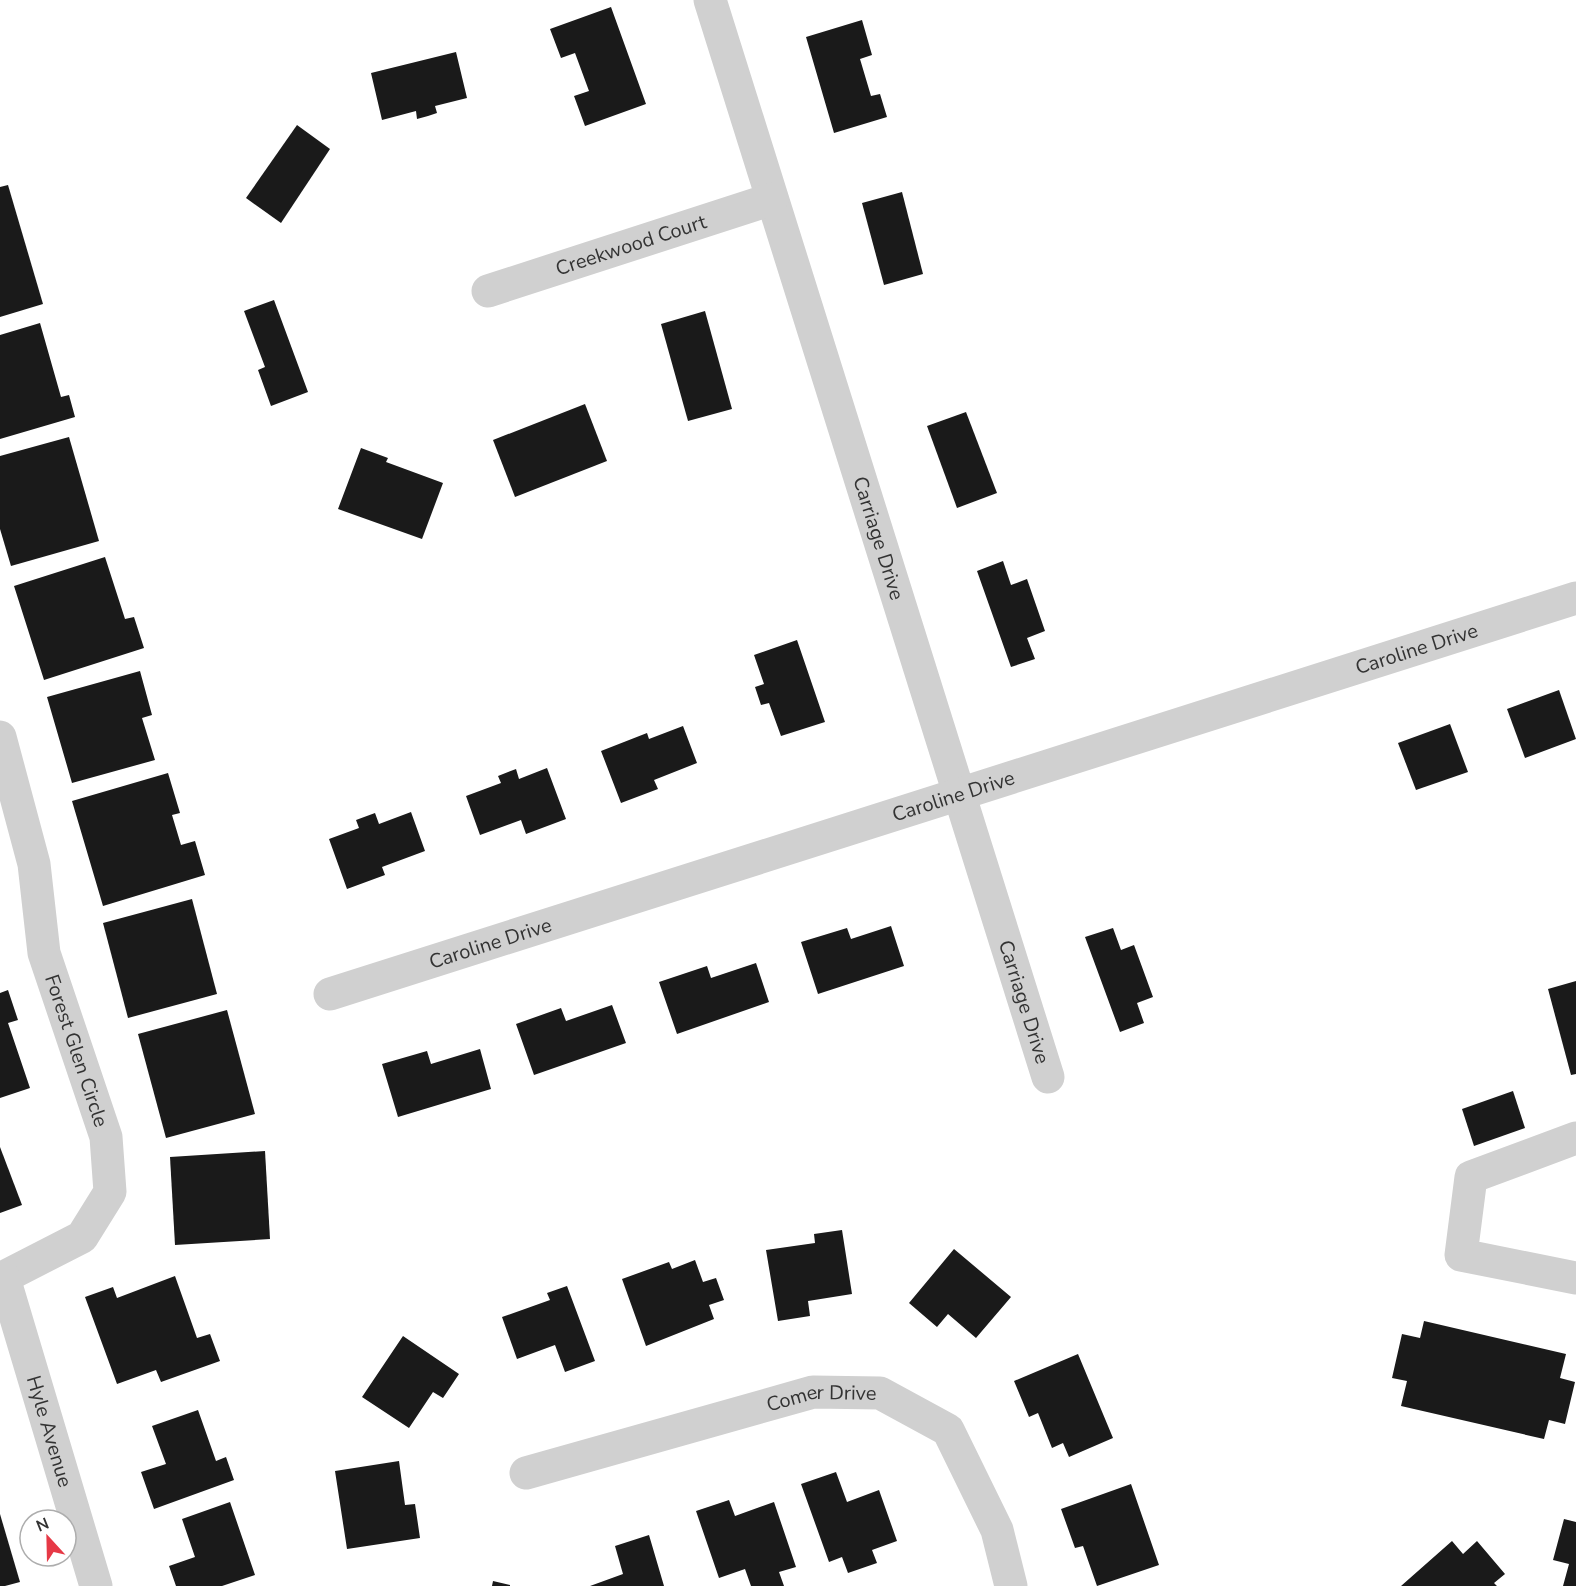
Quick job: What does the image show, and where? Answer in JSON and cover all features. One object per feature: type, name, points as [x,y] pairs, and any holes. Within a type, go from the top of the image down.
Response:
[{"type":"street","name":"Carriage Drive","points":[[710,0],[1048,1077]]},
{"type":"street","name":"Creekwood Court","points":[[488,291],[772,199]]},
{"type":"street","name":"Caroline Drive","points":[[330,994],[1576,598]]},
{"type":"street","name":"Forest Glen Circle","points":[[0,737],[4,771],[34,864],[44,952],[106,1137],[110,1192],[82,1237],[2,1278]]},
{"type":"street","points":[[1576,1138],[1471,1178],[1461,1255],[1576,1278]]},
{"type":"street","name":"Hyle Avenue","points":[[2,1278],[96,1586]]},
{"type":"street","name":"Comer Drive","points":[[526,1473],[813,1392],[880,1393],[948,1430],[997,1530],[1011,1586]]},
{"type":"building","points":[[611,7],[646,104],[585,126],[574,96],[589,91],[575,53],[561,58],[550,29]]},
{"type":"building","points":[[862,20],[872,55],[860,59],[871,96],[880,94],[887,117],[834,133],[806,37]]},
{"type":"building","points":[[456,52],[467,98],[435,106],[437,113],[417,119],[416,111],[382,120],[371,73]]},
{"type":"building","points":[[297,125],[330,149],[281,223],[246,198]]},
{"type":"building","points":[[8,185],[43,304],[0,317],[0,187]]},
{"type":"building","points":[[902,192],[923,274],[884,285],[862,203]]},
{"type":"building","points":[[274,300],[308,392],[271,406],[258,370],[265,367],[244,311]]},
{"type":"building","points":[[705,311],[732,409],[688,421],[661,324]]},
{"type":"building","points":[[40,323],[61,397],[69,395],[75,417],[0,439],[0,335]]},
{"type":"building","points":[[585,404],[607,461],[515,497],[493,440]]},
{"type":"building","points":[[966,412],[997,493],[957,508],[927,426]]},
{"type":"building","points":[[69,437],[99,541],[11,566],[0,529],[0,456]]},
{"type":"building","points":[[361,448],[388,458],[386,462],[443,483],[422,539],[338,509]]},
{"type":"building","points":[[105,557],[125,619],[134,617],[144,648],[44,680],[14,586]]},
{"type":"building","points":[[1003,561],[1011,585],[1027,579],[1045,631],[1027,638],[1035,659],[1011,667],[977,571]]},
{"type":"building","points":[[797,640],[825,722],[781,736],[769,703],[761,705],[755,687],[764,684],[754,655]]},
{"type":"building","points":[[140,671],[152,715],[142,718],[155,760],[72,783],[47,697]]},
{"type":"building","points":[[1559,690],[1576,739],[1525,758],[1507,709]]},
{"type":"building","points":[[1450,724],[1468,772],[1416,790],[1398,743]]},
{"type":"building","points":[[683,726],[697,763],[654,780],[658,789],[621,803],[601,751],[647,733],[649,739]]},
{"type":"building","points":[[547,768],[566,819],[526,834],[521,820],[480,835],[466,796],[501,783],[498,776],[516,769],[519,779]]},
{"type":"building","points":[[168,773],[180,813],[172,815],[181,845],[195,841],[205,875],[103,906],[72,801]]},
{"type":"building","points":[[411,812],[425,851],[382,867],[385,875],[347,889],[329,839],[359,828],[356,820],[375,813],[379,824]]},
{"type":"building","points":[[192,899],[217,994],[128,1018],[103,923]]},
{"type":"building","points":[[891,926],[904,966],[818,994],[801,942],[847,928],[851,939]]},
{"type":"building","points":[[1113,928],[1121,950],[1134,945],[1153,997],[1137,1003],[1144,1023],[1120,1032],[1085,937]]},
{"type":"building","points":[[756,963],[769,1002],[677,1034],[659,982],[707,966],[711,978]]},
{"type":"building","points":[[1576,981],[1576,1074],[1571,1075],[1548,989]]},
{"type":"building","points":[[8,990],[18,1020],[8,1023],[30,1088],[0,1098],[0,993]]},
{"type":"building","points":[[612,1005],[626,1043],[534,1075],[516,1024],[561,1008],[566,1021]]},
{"type":"building","points":[[227,1010],[255,1114],[166,1138],[138,1034]]},
{"type":"building","points":[[480,1049],[491,1089],[398,1117],[382,1064],[427,1051],[431,1064]]},
{"type":"building","points":[[1513,1091],[1525,1128],[1474,1146],[1462,1109]]},
{"type":"building","points":[[0,1147],[22,1205],[0,1213]]},
{"type":"building","points":[[265,1151],[270,1239],[175,1245],[170,1157]]},
{"type":"building","points":[[842,1230],[852,1294],[808,1301],[810,1316],[778,1321],[766,1250],[815,1243],[814,1234]]},
{"type":"building","points":[[954,1249],[1011,1297],[976,1338],[948,1314],[937,1327],[909,1303]]},
{"type":"building","points":[[695,1260],[703,1282],[716,1278],[724,1300],[709,1305],[714,1319],[646,1346],[622,1279],[669,1262],[672,1269]]},
{"type":"building","points":[[175,1276],[197,1338],[210,1334],[220,1361],[161,1382],[156,1370],[117,1384],[85,1297],[113,1287],[117,1298]]},
{"type":"building","points":[[567,1286],[595,1361],[565,1372],[555,1345],[517,1359],[502,1317],[550,1300],[547,1293]]},
{"type":"building","points":[[1424,1321],[1566,1354],[1560,1378],[1575,1382],[1565,1424],[1549,1420],[1544,1439],[1401,1406],[1407,1381],[1392,1378],[1402,1334],[1420,1338]]},
{"type":"building","points":[[403,1336],[459,1374],[443,1398],[433,1392],[409,1428],[362,1397]]},
{"type":"building","points":[[1078,1354],[1113,1438],[1069,1457],[1063,1443],[1052,1448],[1038,1413],[1029,1417],[1014,1381]]},
{"type":"building","points":[[198,1410],[216,1461],[226,1457],[234,1480],[154,1509],[141,1472],[166,1464],[152,1426]]},
{"type":"building","points":[[399,1461],[405,1505],[415,1504],[420,1538],[347,1549],[335,1471]]},
{"type":"building","points":[[836,1472],[847,1502],[879,1490],[897,1541],[872,1550],[877,1563],[848,1573],[842,1557],[829,1562],[801,1484]]},
{"type":"building","points":[[1131,1484],[1159,1565],[1097,1586],[1083,1546],[1075,1548],[1061,1509]]},
{"type":"building","points":[[729,1500],[735,1516],[774,1502],[796,1567],[779,1572],[784,1586],[751,1586],[745,1569],[719,1578],[696,1511]]},
{"type":"building","points":[[230,1502],[255,1575],[222,1586],[176,1586],[169,1566],[195,1557],[182,1519]]},
{"type":"building","points":[[0,1514],[20,1582],[5,1586],[0,1586]]},
{"type":"building","points":[[1564,1519],[1576,1522],[1576,1586],[1563,1586],[1569,1564],[1553,1560]]},
{"type":"building","points":[[649,1535],[664,1586],[590,1586],[623,1574],[615,1546]]},
{"type":"building","points":[[1452,1541],[1463,1554],[1477,1541],[1505,1574],[1494,1583],[1497,1586],[1401,1586]]},
{"type":"building","points":[[493,1581],[510,1585],[510,1586],[492,1586]]}]
